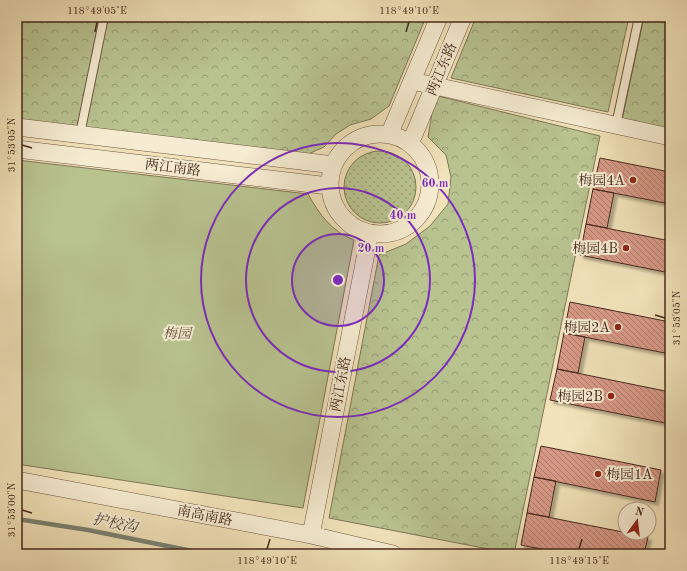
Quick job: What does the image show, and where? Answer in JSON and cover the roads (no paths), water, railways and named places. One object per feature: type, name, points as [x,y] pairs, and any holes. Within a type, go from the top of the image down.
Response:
[{"type":"street","name":"两江东路","points":[[389,135],[439,17]]},
{"type":"street","name":"两江东路","points":[[410,144],[463,17]]},
{"type":"street","points":[[412,80],[670,137]]},
{"type":"street","points":[[17,127],[80,134],[176,157],[334,165]]},
{"type":"street","points":[[383,134],[389,135],[399,137],[410,144],[424,159],[430,174],[430,190],[425,206],[416,220],[402,229],[386,234],[370,233],[354,227],[341,216],[333,202],[330,186],[334,165],[339,154],[351,142],[366,136],[383,134]]},
{"type":"street","name":"两江南路","points":[[17,149],[176,157],[330,186]]},
{"type":"street","name":"两江东路","points":[[311,535],[370,233]]},
{"type":"street","name":"南高南路","points":[[17,480],[311,535],[393,554]]},
{"type":"lane","points":[[80,134],[104,17]]},
{"type":"lane","points":[[616,125],[639,17]]},
{"type":"waterway","name":"护校沟","points":[[17,519],[88,530],[207,554]]},
{"type":"place","name":"梅园4A","points":[[633,180]]},
{"type":"place","name":"梅园4B","points":[[626,248]]},
{"type":"place","name":"梅园2A","points":[[618,327]]},
{"type":"place","name":"梅园2B","points":[[611,396]]},
{"type":"place","name":"梅园1A","points":[[598,474]]},
{"type":"park label","name":"梅园","points":[[177,333]]}]
